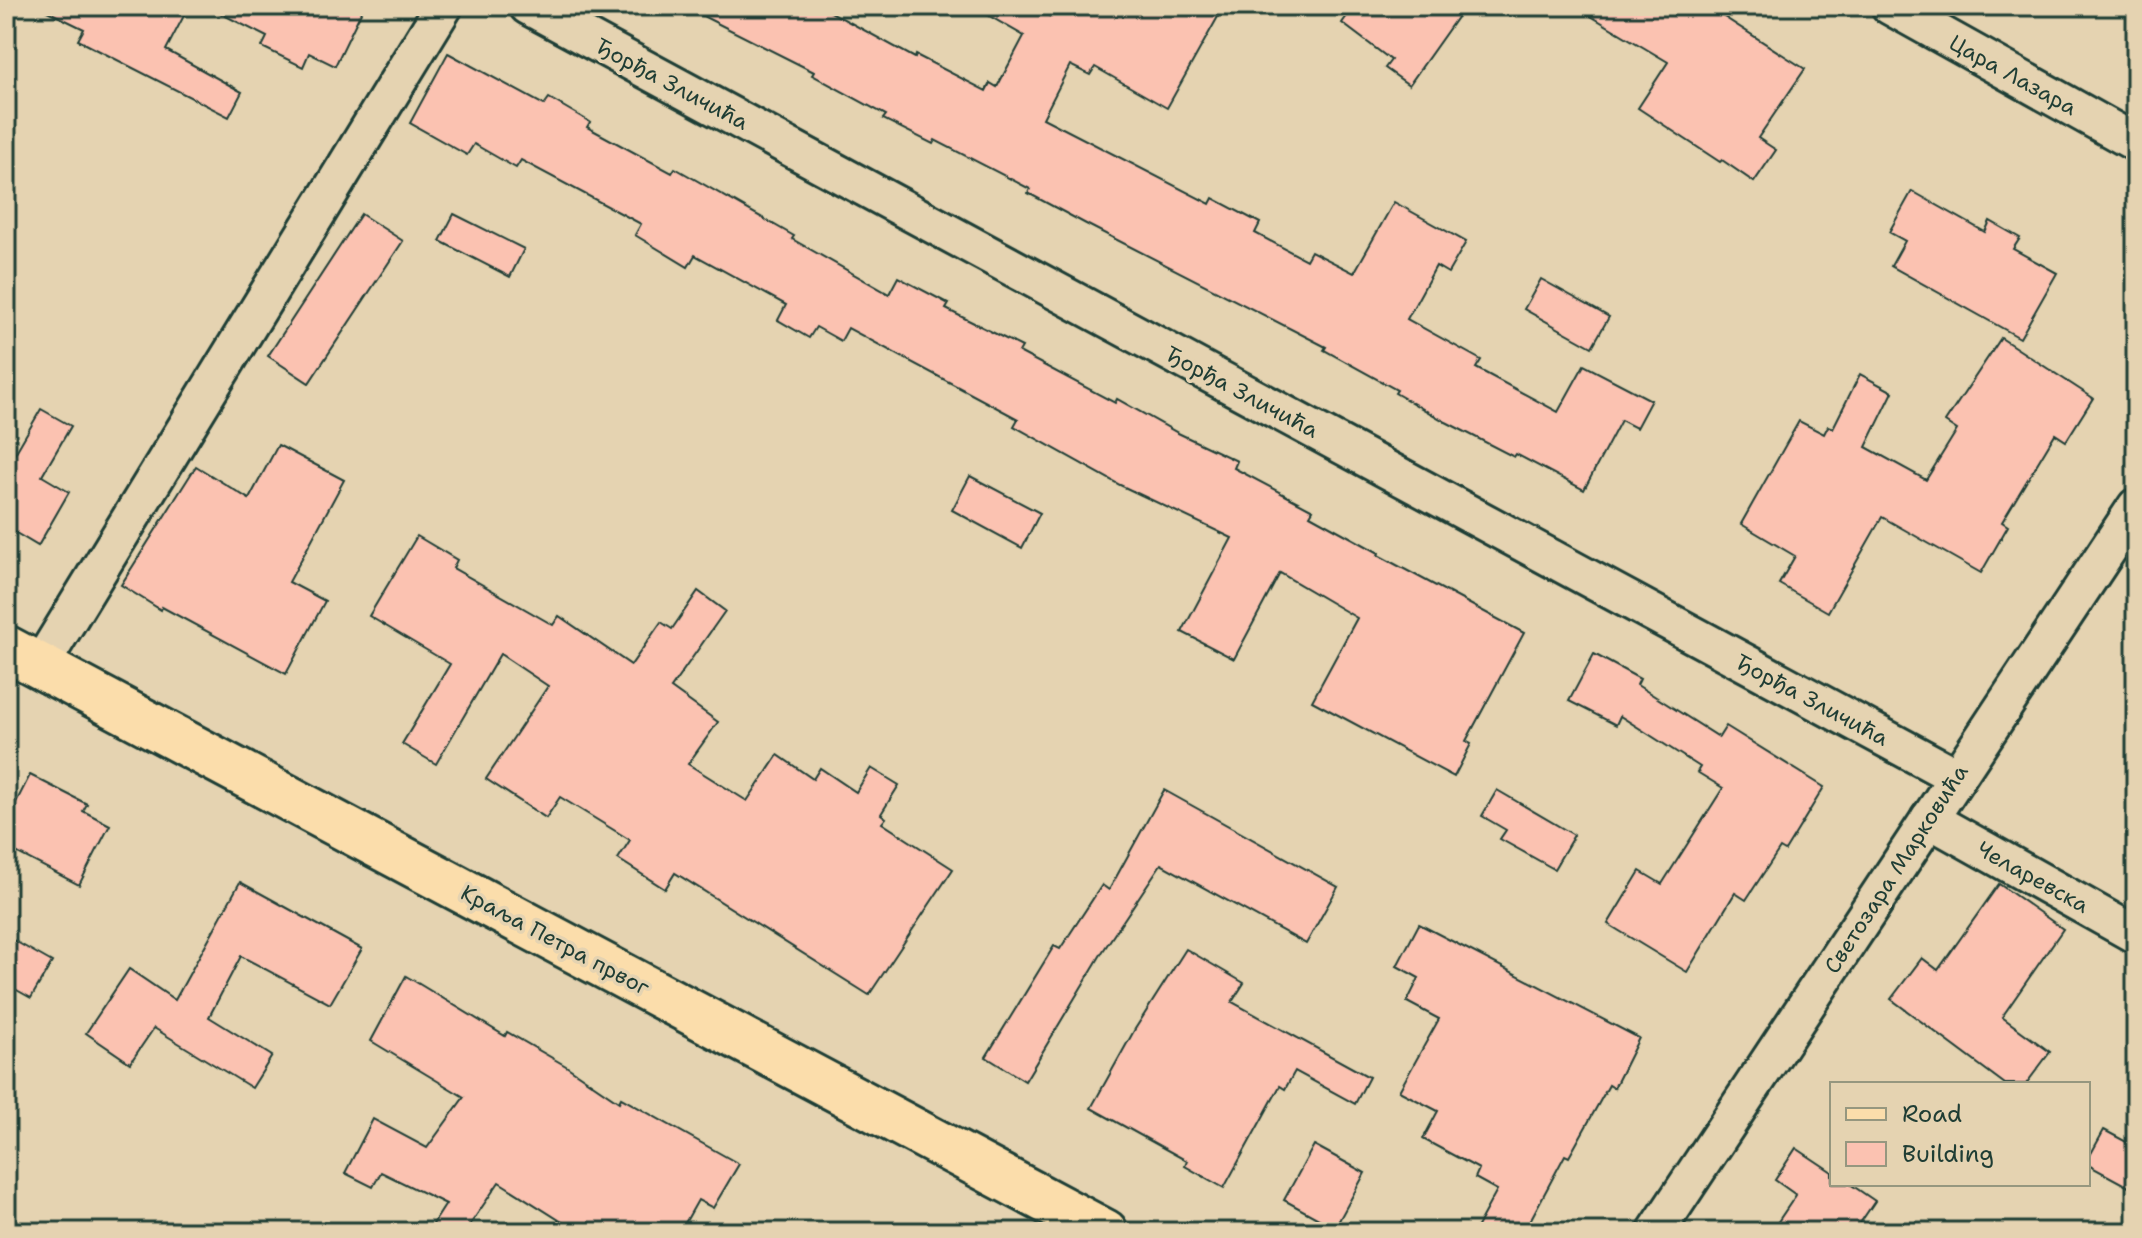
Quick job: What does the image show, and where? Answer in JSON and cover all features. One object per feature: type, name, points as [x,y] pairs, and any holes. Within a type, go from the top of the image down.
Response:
[{"type":"main road","name":"Краља Петра првог","points":[[23,657],[1105,1232]]},
{"type":"street","points":[[23,657],[444,6]]},
{"type":"street","name":"Ђорђа Зличића","points":[[528,6],[1957,777]]},
{"type":"street","name":"Цара Лазара","points":[[1890,6],[2136,143]]},
{"type":"street","name":"Светозара Марковића","points":[[1656,1232],[2136,507]]},
{"type":"street","name":"Челаревска","points":[[1929,819],[2136,935]]},
{"type":"building","points":[[37,6],[189,6],[166,50],[242,92],[229,117],[78,40],[84,29]]},
{"type":"building","points":[[206,6],[364,6],[335,66],[309,53],[303,67],[262,47],[267,37]]},
{"type":"building","points":[[683,6],[820,6],[915,58],[916,55],[986,91],[990,83],[997,87],[1024,36],[972,6],[1031,6],[1051,17],[1057,6],[1224,6],[1167,108],[1095,67],[1090,75],[1070,65],[1043,118],[1210,204],[1213,198],[1260,223],[1255,233],[1306,260],[1311,251],[1354,273],[1394,202],[1466,242],[1448,273],[1436,266],[1407,319],[1481,360],[1476,368],[1558,412],[1584,365],[1651,400],[1636,428],[1621,420],[1584,490],[1446,422],[1395,393],[1397,390],[1324,350],[1326,347],[1086,224],[1028,193],[1030,189],[935,140],[933,144],[883,119],[886,115],[812,75],[814,72]]},
{"type":"building","points":[[1354,6],[1465,6],[1409,85],[1385,68],[1391,60],[1342,23]]},
{"type":"building","points":[[1574,6],[1707,6],[1805,69],[1758,138],[1776,150],[1754,182],[1638,108],[1668,62]]},
{"type":"building","points":[[448,53],[544,105],[549,98],[590,122],[587,127],[672,173],[675,168],[889,294],[898,277],[949,304],[946,309],[1022,347],[1019,352],[1115,403],[1117,399],[1237,461],[1234,468],[1313,510],[1310,515],[1524,633],[1466,741],[1471,744],[1454,777],[1312,701],[1357,618],[1280,573],[1234,659],[1182,632],[1232,538],[1120,485],[1014,426],[1018,419],[848,328],[841,341],[816,327],[809,338],[778,320],[786,305],[695,255],[688,267],[635,235],[641,224],[521,160],[516,168],[474,144],[467,155],[410,123]]},
{"type":"building","points":[[1912,191],[1985,232],[1990,221],[2020,238],[2013,249],[2057,273],[2020,338],[1891,266],[1905,241],[1889,232]]},
{"type":"building","points":[[361,214],[403,241],[309,383],[268,356]]},
{"type":"building","points":[[454,214],[524,249],[510,277],[440,241]]},
{"type":"building","points":[[1541,279],[1609,317],[1592,347],[1524,309]]},
{"type":"building","points":[[2001,338],[2093,398],[2066,441],[2055,434],[2002,522],[2008,526],[1981,573],[1882,517],[1828,612],[1779,584],[1795,556],[1741,524],[1799,421],[1824,434],[1828,426],[1833,428],[1860,374],[1893,392],[1866,447],[1926,480],[1957,430],[1945,422]]},
{"type":"building","points":[[41,409],[71,426],[42,476],[69,492],[38,546],[6,527],[6,469]]},
{"type":"building","points":[[278,445],[344,480],[289,582],[325,601],[286,674],[162,607],[161,610],[121,585],[196,466],[249,499]]},
{"type":"building","points":[[970,476],[1040,513],[1022,548],[952,510]]},
{"type":"building","points":[[417,536],[457,560],[453,568],[553,625],[559,616],[631,665],[661,622],[672,629],[698,591],[725,611],[671,688],[718,722],[688,764],[747,801],[778,755],[813,779],[820,768],[856,792],[871,768],[899,785],[881,814],[886,818],[882,823],[953,869],[869,995],[675,873],[665,889],[618,859],[630,840],[560,797],[546,818],[486,779],[548,686],[500,654],[436,764],[402,744],[450,664],[369,616]]},
{"type":"building","points":[[1594,654],[1640,679],[1637,685],[1719,737],[1726,726],[1824,787],[1785,851],[1780,848],[1746,900],[1735,893],[1687,972],[1608,924],[1640,871],[1662,884],[1723,788],[1697,772],[1700,767],[1620,716],[1616,725],[1569,701]]},
{"type":"building","points":[[30,775],[87,804],[83,811],[110,825],[79,885],[6,847],[6,822]]},
{"type":"building","points":[[1164,790],[1338,887],[1306,944],[1161,864],[1103,951],[1025,1081],[986,1057],[1054,946],[1060,949],[1102,885],[1109,890]]},
{"type":"building","points":[[1497,790],[1574,835],[1554,869],[1500,839],[1506,830],[1482,816]]},
{"type":"building","points":[[240,882],[362,949],[330,1004],[241,956],[209,1017],[272,1056],[252,1088],[154,1028],[130,1063],[86,1033],[129,969],[175,1000]]},
{"type":"building","points":[[1999,884],[2063,929],[2002,1017],[2050,1052],[2028,1082],[2002,1082],[1891,999],[1922,958],[1938,970]]},
{"type":"building","points":[[1419,924],[1639,1038],[1614,1088],[1609,1085],[1569,1157],[1565,1155],[1524,1232],[1474,1232],[1497,1190],[1475,1178],[1479,1169],[1423,1139],[1438,1111],[1399,1091],[1439,1019],[1407,1002],[1419,978],[1397,966]]},
{"type":"building","points":[[6,936],[52,962],[31,998],[6,984]]},
{"type":"building","points":[[1186,949],[1244,983],[1232,1002],[1369,1077],[1355,1104],[1295,1071],[1285,1089],[1280,1086],[1224,1188],[1185,1166],[1187,1161],[1091,1108],[1135,1029]]},
{"type":"building","points":[[406,976],[505,1036],[507,1032],[566,1066],[619,1102],[621,1098],[739,1164],[713,1208],[698,1200],[680,1232],[578,1232],[499,1182],[465,1232],[428,1232],[446,1204],[381,1172],[373,1187],[345,1173],[373,1119],[427,1148],[464,1097],[371,1041]]},
{"type":"building","points":[[2104,1130],[2136,1147],[2136,1191],[2090,1166],[2090,1155]]},
{"type":"building","points":[[1314,1145],[1365,1173],[1335,1228],[1284,1200]]},
{"type":"building","points":[[1796,1148],[1830,1171],[1830,1186],[1853,1186],[1875,1201],[1854,1232],[1771,1232],[1796,1195],[1775,1180]]}]
